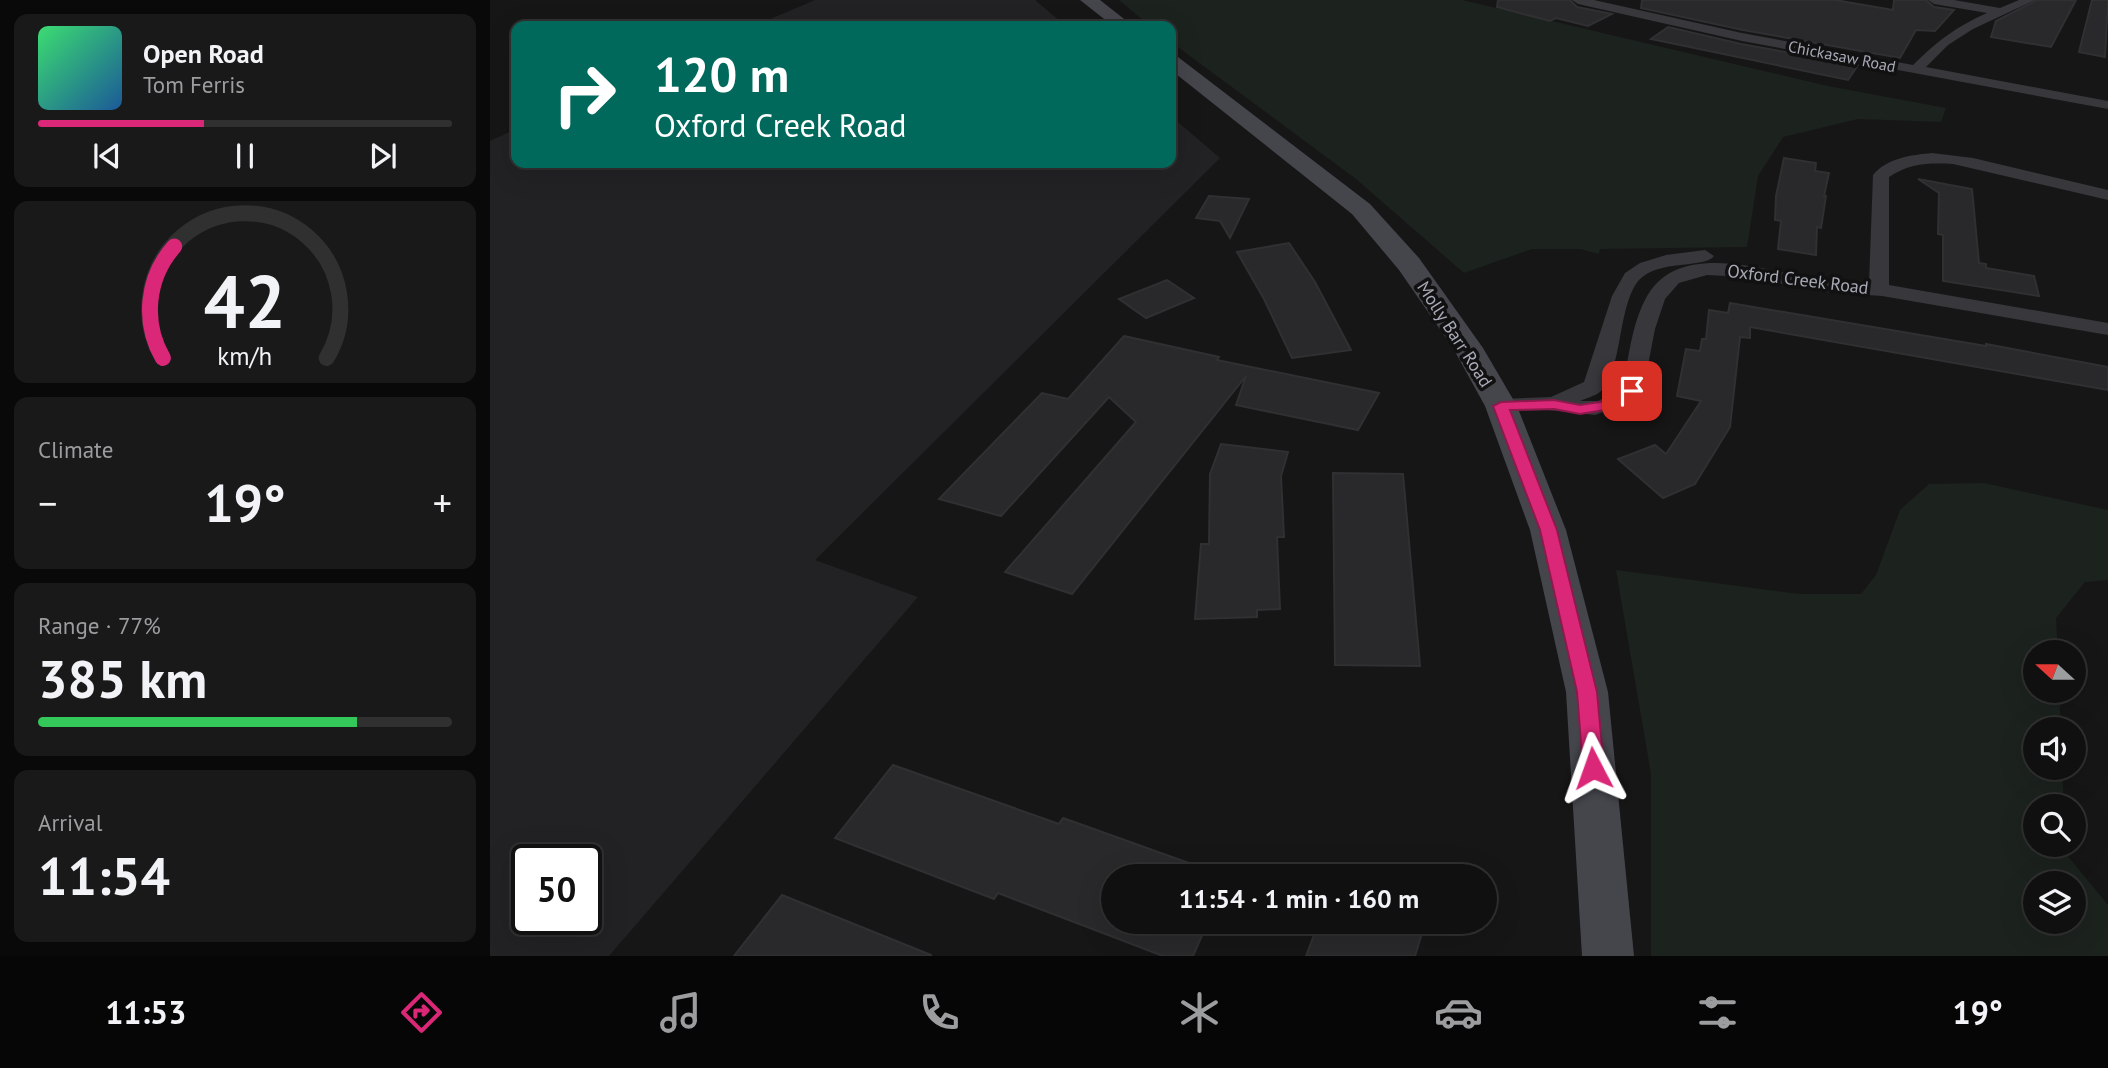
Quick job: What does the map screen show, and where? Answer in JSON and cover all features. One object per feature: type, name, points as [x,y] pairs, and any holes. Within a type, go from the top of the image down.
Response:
[{"type":"main road","points":[[1089,0],[1117,21]]},
{"type":"main road","name":"Molly Barr Road","points":[[1176,65],[1308,165],[1361,209],[1416,274],[1468,348],[1501,406],[1548,530],[1587,692],[1608,956]]},
{"type":"street","name":"Chickasaw Road","points":[[1578,0],[1742,37],[2108,105]]},
{"type":"street","points":[[1934,0],[2002,12]]},
{"type":"street","points":[[1915,69],[1942,42],[1968,26],[2029,0]]},
{"type":"street","name":"Oxford Creek Road","points":[[1879,289],[1881,175],[1888,169],[1921,159],[1961,161],[2108,195]]},
{"type":"street","name":"Oxford Creek Road","points":[[1554,404],[1592,387],[1599,377],[1623,293],[1632,276],[1648,268],[1681,258],[1718,256],[1843,277],[1879,289]]},
{"type":"street","name":"Oxford Creek Road","points":[[1501,406],[1554,404],[1580,410],[1612,405],[1632,391],[1657,291],[1672,279],[1691,271],[1719,269],[1823,286],[1879,289],[2108,329]]},
{"type":"shaded area","points":[[815,0],[1035,0],[1060,21],[766,21]]},
{"type":"shaded area","points":[[1119,0],[1462,0],[1828,86],[1946,108],[1941,122],[1858,119],[1783,137],[1758,176],[1747,247],[1600,249],[1599,254],[1580,249],[1532,249],[1464,273],[1356,179],[1176,46],[1176,21],[1144,21]]},
{"type":"shaded area","points":[[1176,120],[1220,158],[815,560],[918,597],[609,956],[490,956],[490,141],[511,131],[511,168],[1176,168]]},
{"type":"shaded area","points":[[1984,483],[2108,510],[2108,580],[2085,582],[2056,618],[2057,640],[2023,640],[2023,704],[2060,704],[2060,717],[2023,717],[2023,780],[2063,780],[2063,794],[2023,794],[2023,857],[2068,857],[2080,871],[2023,871],[2023,934],[2086,934],[2086,878],[2108,905],[2108,956],[1651,956],[1651,774],[1616,570],[1799,594],[1861,594],[1876,575],[1900,510],[1929,484]]},
{"type":"building","points":[[1498,0],[1570,0],[1577,7],[1612,14],[1588,26],[1556,18],[1550,21],[1497,7]]},
{"type":"building","points":[[1642,0],[1835,0],[1893,10],[1894,0],[1926,0],[1934,7],[1954,10],[1935,31],[1916,30],[1900,58],[1743,30],[1641,8]]},
{"type":"building","points":[[2037,0],[2076,0],[2051,47],[1991,37],[1996,21]]},
{"type":"building","points":[[2092,0],[2108,0],[2105,57],[2079,52]]},
{"type":"building","points":[[1668,27],[1741,44],[1858,65],[1848,80],[1651,39]]},
{"type":"building","points":[[1784,158],[1816,163],[1815,171],[1829,173],[1821,228],[1817,227],[1816,255],[1778,249],[1781,221],[1775,220],[1776,196]]},
{"type":"building","points":[[1918,179],[1972,189],[1979,263],[1986,264],[1986,268],[2034,276],[2039,296],[1943,281],[1943,235],[1938,234],[1939,193]]},
{"type":"building","points":[[1209,196],[1249,199],[1230,238],[1220,221],[1196,218]]},
{"type":"building","points":[[1289,243],[1315,282],[1351,350],[1292,358],[1264,299],[1237,252]]},
{"type":"building","points":[[1167,280],[1194,298],[1146,318],[1119,299]]},
{"type":"building","points":[[1730,303],[1986,344],[2108,367],[2108,390],[1750,327],[1750,338],[1740,337],[1730,427],[1695,484],[1663,498],[1618,459],[1655,445],[1666,454],[1701,401],[1677,396],[1686,349],[1700,351],[1702,339],[1706,339],[1709,310],[1728,313]]},
{"type":"building","points":[[1124,336],[1219,357],[1217,360],[1379,393],[1358,430],[1236,405],[1246,376],[1072,594],[1005,572],[1136,422],[1109,397],[1001,516],[939,499],[1042,393],[1068,399]]},
{"type":"building","points":[[1221,444],[1288,452],[1281,476],[1284,537],[1277,537],[1280,609],[1257,610],[1257,617],[1195,619],[1201,544],[1209,544],[1210,474]]},
{"type":"building","points":[[1333,473],[1403,474],[1420,666],[1335,665]]},
{"type":"building","points":[[893,765],[1059,824],[1063,818],[1192,864],[1101,864],[1101,932],[998,893],[994,899],[835,838]]},
{"type":"building","points":[[782,895],[931,955],[931,956],[734,956]]},
{"type":"building","points":[[1105,934],[1203,934],[1193,956],[1163,956]]},
{"type":"building","points":[[1314,934],[1422,934],[1415,956],[1306,956]]},
{"type":"route","points":[[1593,768],[1587,692],[1548,530],[1501,406],[1554,404],[1580,410],[1612,405],[1632,391]]}]
